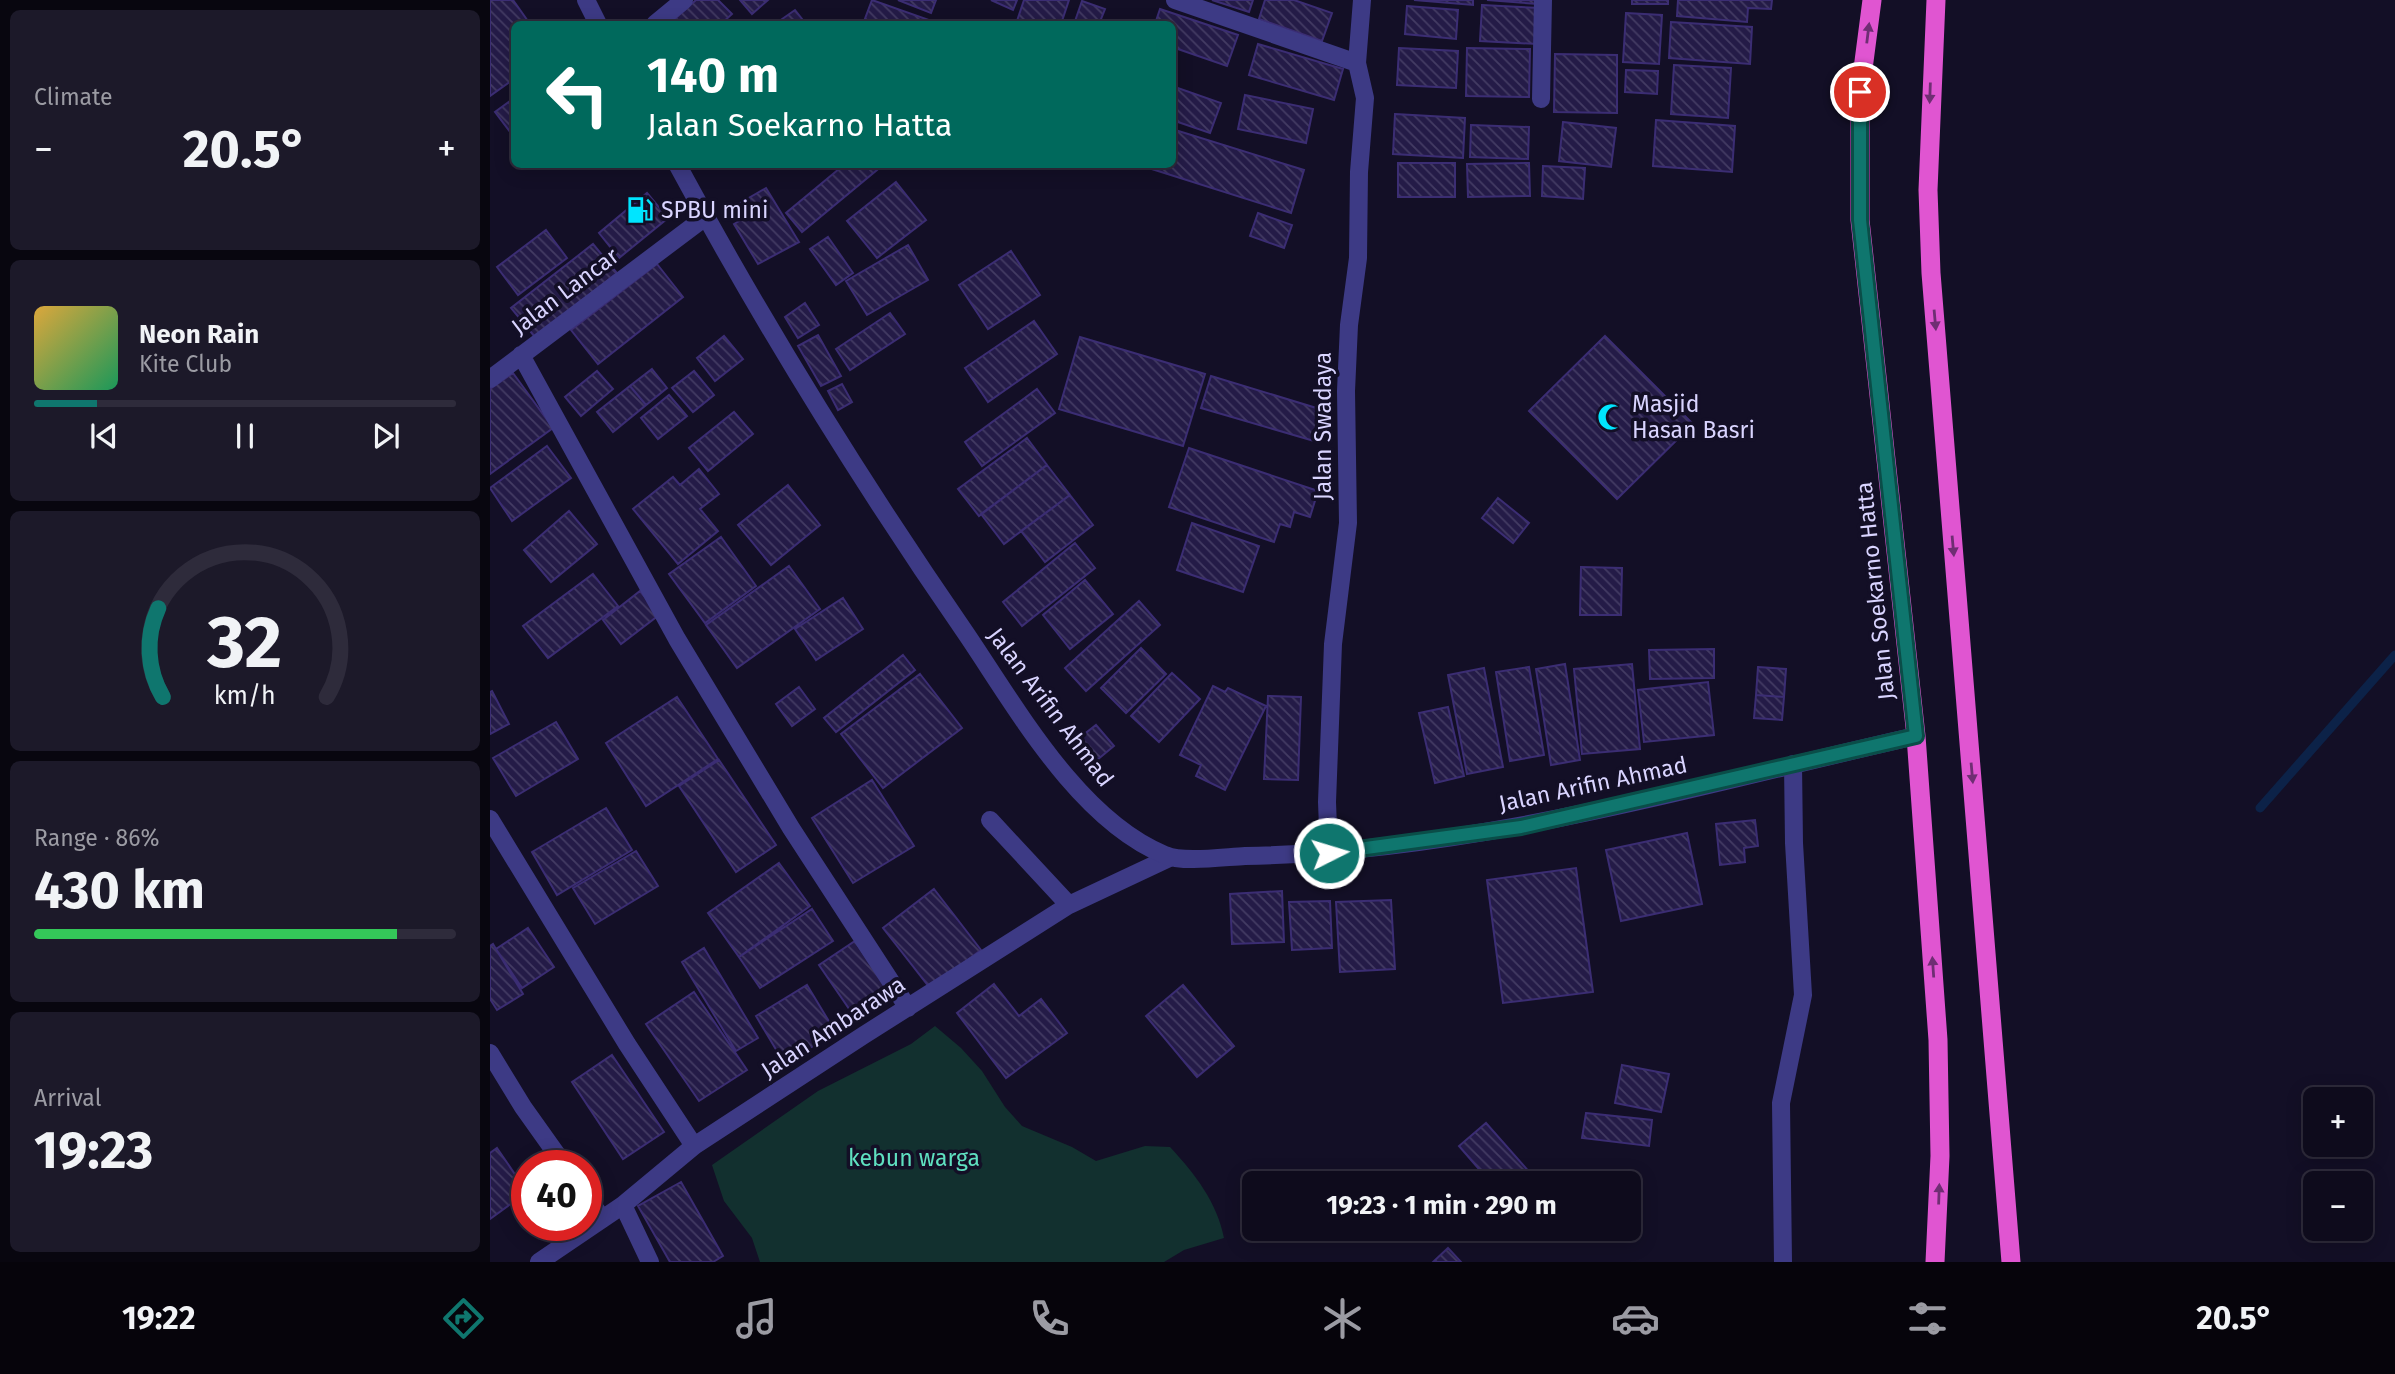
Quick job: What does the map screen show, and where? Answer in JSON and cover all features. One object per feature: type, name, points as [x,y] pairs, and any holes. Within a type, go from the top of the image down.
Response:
[{"type":"highway","name":"Jalan Soekarno Hatta","points":[[1872,0],[1860,92],[1860,220],[1916,736],[1938,1040],[1940,1156],[1935,1262]]},
{"type":"highway","points":[[1936,0],[1928,177],[1931,273],[2011,1262]]},
{"type":"street","points":[[586,0],[596,21]]},
{"type":"street","points":[[659,21],[684,0]]},
{"type":"street","points":[[1175,0],[1357,63]]},
{"type":"street","name":"Jalan Swadaya","points":[[1329,853],[1327,802],[1333,644],[1348,523],[1346,391],[1349,325],[1359,258],[1359,172],[1365,97],[1357,63],[1362,0]]},
{"type":"street","points":[[1541,99],[1543,0]]},
{"type":"street","name":"Jalan Arifin Ahmad","points":[[679,168],[704,218],[826,421],[1031,728],[1085,798],[1126,835],[1169,858],[1329,853],[1521,827],[1916,736]]},
{"type":"street","name":"Jalan Lancar","points":[[490,379],[704,218]]},
{"type":"street","points":[[521,355],[677,639],[791,828],[887,970],[908,1007]]},
{"type":"street","points":[[1783,1262],[1781,1103],[1803,995],[1794,844],[1793,764]]},
{"type":"street","points":[[490,819],[627,1044],[694,1146]]},
{"type":"street","points":[[990,820],[1069,905]]},
{"type":"street","name":"Jalan Ambarawa","points":[[602,1218],[694,1146],[908,1007],[1069,905],[1169,858]]},
{"type":"street","points":[[490,1053],[554,1150]]},
{"type":"street","points":[[622,1205],[650,1262]]},
{"type":"street","name":"Jalan Ambarawa","points":[[540,1262],[570,1241]]},
{"type":"green space","name":"kebun warga","points":[[935,1026],[982,1071],[1005,1107],[1022,1126],[1072,1147],[1096,1161],[1145,1146],[1170,1147],[1204,1189],[1216,1212],[1224,1238],[1184,1250],[1164,1262],[760,1262],[752,1238],[724,1201],[712,1165],[818,1091],[911,1044]]},
{"type":"building","points":[[490,0],[513,0],[528,21],[511,21],[511,81],[490,96]]},
{"type":"building","points":[[696,0],[718,0],[732,14],[724,21],[672,21]]},
{"type":"building","points":[[740,0],[768,0],[752,14]]},
{"type":"building","points":[[872,0],[929,20],[928,21],[864,21]]},
{"type":"building","points":[[898,0],[936,0],[931,13]]},
{"type":"building","points":[[991,0],[1017,0],[1013,10]]},
{"type":"building","points":[[1024,0],[1069,0],[1062,21],[1017,21]]},
{"type":"building","points":[[1212,0],[1253,0],[1249,12]]},
{"type":"building","points":[[1265,0],[1294,0],[1332,13],[1322,41],[1259,19]]},
{"type":"building","points":[[1414,0],[1473,0],[1473,5]]},
{"type":"building","points":[[1487,0],[1537,0],[1537,4]]},
{"type":"building","points":[[1632,0],[1668,0],[1668,4],[1632,4]]},
{"type":"building","points":[[1678,0],[1772,0],[1771,9],[1748,8],[1747,22],[1677,16]]},
{"type":"building","points":[[1082,1],[1105,9],[1100,21],[1075,21]]},
{"type":"building","points":[[1482,5],[1539,8],[1537,44],[1480,41]]},
{"type":"building","points":[[1407,6],[1458,10],[1456,39],[1405,34]]},
{"type":"building","points":[[1160,9],[1238,35],[1227,66],[1176,48],[1176,21],[1156,21]]},
{"type":"building","points":[[795,10],[804,21],[779,21]]},
{"type":"building","points":[[1626,13],[1662,15],[1659,64],[1623,62]]},
{"type":"building","points":[[1671,22],[1752,27],[1750,64],[1669,58]]},
{"type":"building","points":[[1258,44],[1343,69],[1334,100],[1249,75]]},
{"type":"building","points":[[1399,48],[1458,51],[1456,88],[1397,85]]},
{"type":"building","points":[[1467,48],[1530,49],[1529,97],[1466,96]]},
{"type":"building","points":[[1555,54],[1617,55],[1617,113],[1554,112]]},
{"type":"building","points":[[1674,65],[1731,68],[1728,118],[1671,114]]},
{"type":"building","points":[[1626,70],[1658,71],[1657,94],[1625,92]]},
{"type":"building","points":[[1176,87],[1221,103],[1210,133],[1176,121]]},
{"type":"building","points":[[1245,95],[1313,109],[1306,143],[1238,129]]},
{"type":"building","points":[[511,100],[511,133],[495,112]]},
{"type":"building","points":[[1395,114],[1465,118],[1463,158],[1393,154]]},
{"type":"building","points":[[1656,120],[1735,126],[1732,172],[1653,166]]},
{"type":"building","points":[[1563,122],[1616,128],[1611,167],[1559,161]]},
{"type":"building","points":[[1471,125],[1529,127],[1528,159],[1470,157]]},
{"type":"building","points":[[1176,130],[1304,170],[1291,213],[1148,168],[1176,168]]},
{"type":"building","points":[[1398,163],[1455,163],[1455,197],[1398,197]]},
{"type":"building","points":[[1529,163],[1530,196],[1468,197],[1467,164]]},
{"type":"building","points":[[1543,166],[1585,168],[1583,199],[1542,196]]},
{"type":"building","points":[[840,168],[877,170],[802,232],[786,213]]},
{"type":"building","points":[[896,182],[926,220],[877,258],[847,221]]},
{"type":"building","points":[[766,188],[799,242],[758,264],[734,224],[748,216],[740,203]]},
{"type":"building","points":[[647,193],[668,218],[619,258],[599,233]]},
{"type":"building","points":[[1258,213],[1292,225],[1284,248],[1250,236]]},
{"type":"building","points":[[546,230],[567,258],[518,295],[497,267]]},
{"type":"building","points":[[828,237],[853,273],[836,285],[810,249]]},
{"type":"building","points":[[593,244],[617,273],[535,337],[511,308]]},
{"type":"building","points":[[908,245],[928,280],[867,315],[846,281]]},
{"type":"building","points":[[1011,251],[1040,295],[988,329],[959,285]]},
{"type":"building","points":[[657,264],[683,297],[598,364],[571,330]]},
{"type":"building","points":[[805,303],[819,325],[798,338],[785,317]]},
{"type":"building","points":[[890,313],[905,334],[850,370],[836,349]]},
{"type":"building","points":[[1034,321],[1057,354],[988,402],[965,368]]},
{"type":"building","points":[[818,335],[841,376],[821,386],[798,346]]},
{"type":"building","points":[[724,336],[743,359],[715,381],[697,358]]},
{"type":"building","name":"Masjid Hasan Basri","points":[[1605,336],[1693,424],[1617,499],[1529,411]]},
{"type":"building","points":[[1080,337],[1205,374],[1183,446],[1059,409]]},
{"type":"building","points":[[652,369],[667,388],[646,405],[630,386]]},
{"type":"building","points":[[597,371],[613,389],[581,416],[565,397]]},
{"type":"building","points":[[694,371],[714,395],[693,412],[672,388]]},
{"type":"building","points":[[513,373],[553,428],[490,474],[490,389]]},
{"type":"building","points":[[1211,376],[1323,410],[1314,441],[1201,408]]},
{"type":"building","points":[[842,384],[852,402],[838,410],[828,391]]},
{"type":"building","points":[[630,386],[646,405],[613,432],[597,412]]},
{"type":"building","points":[[1037,389],[1055,413],[982,466],[965,442]]},
{"type":"building","points":[[669,395],[687,416],[658,439],[641,418]]},
{"type":"building","points":[[734,412],[753,434],[708,471],[689,448]]},
{"type":"building","points":[[1027,438],[1047,465],[979,516],[958,489]]},
{"type":"building","points":[[547,446],[571,478],[512,521],[490,488]]},
{"type":"building","points":[[1189,448],[1318,491],[1310,517],[1294,512],[1290,527],[1280,524],[1274,542],[1169,507]]},
{"type":"building","points":[[1047,465],[1070,495],[1004,544],[981,514]]},
{"type":"building","points":[[699,469],[719,494],[700,509],[718,531],[678,564],[633,509],[673,477],[680,485]]},
{"type":"building","points":[[788,485],[820,525],[771,565],[738,525]]},
{"type":"building","points":[[1070,495],[1093,525],[1045,562],[1021,531]]},
{"type":"building","points":[[1498,498],[1529,523],[1513,543],[1482,518]]},
{"type":"building","points":[[569,511],[597,544],[551,582],[524,550]]},
{"type":"building","points":[[1192,523],[1259,546],[1243,592],[1177,570]]},
{"type":"building","points":[[721,537],[756,586],[705,623],[669,574]]},
{"type":"building","points":[[1075,543],[1095,568],[1022,626],[1003,602]]},
{"type":"building","points":[[789,566],[820,609],[737,668],[706,625]]},
{"type":"building","points":[[1581,567],[1622,568],[1621,615],[1580,615]]},
{"type":"building","points":[[593,574],[618,606],[548,658],[523,626]]},
{"type":"building","points":[[1085,580],[1113,614],[1070,649],[1043,615]]},
{"type":"building","points":[[640,591],[659,615],[621,644],[603,620]]},
{"type":"building","points":[[843,598],[863,629],[816,660],[795,629]]},
{"type":"building","points":[[1139,601],[1160,625],[1086,691],[1065,668]]},
{"type":"building","points":[[1141,648],[1166,674],[1126,713],[1101,688]]},
{"type":"building","points":[[1714,649],[1714,678],[1650,679],[1649,650]]},
{"type":"building","points":[[903,655],[915,670],[836,732],[824,718]]},
{"type":"building","points":[[1565,664],[1580,760],[1551,765],[1536,669]]},
{"type":"building","points":[[1632,664],[1640,749],[1582,754],[1574,669]]},
{"type":"building","points":[[1529,667],[1544,755],[1510,761],[1496,672]]},
{"type":"building","points":[[1758,667],[1786,669],[1784,697],[1756,695]]},
{"type":"building","points":[[1484,668],[1503,767],[1467,774],[1448,675]]},
{"type":"building","points":[[1172,673],[1200,699],[1159,742],[1131,716]]},
{"type":"building","points":[[920,674],[962,728],[883,788],[841,734]]},
{"type":"building","points":[[1708,682],[1714,735],[1644,742],[1638,690]]},
{"type":"building","points":[[1213,686],[1225,692],[1228,688],[1266,706],[1225,790],[1196,776],[1201,765],[1180,755]]},
{"type":"building","points":[[799,687],[815,709],[792,726],[776,704]]},
{"type":"building","points":[[492,691],[509,724],[490,734],[490,692]]},
{"type":"building","points":[[1756,695],[1784,697],[1782,720],[1754,718]]},
{"type":"building","points":[[1268,696],[1301,697],[1298,780],[1264,779]]},
{"type":"building","points":[[677,697],[718,759],[646,806],[606,743]]},
{"type":"building","points":[[1448,707],[1464,776],[1435,783],[1419,713]]},
{"type":"building","points":[[556,722],[578,759],[516,796],[493,758]]},
{"type":"building","points":[[1096,725],[1114,746],[1091,765],[1073,743]]},
{"type":"building","points":[[719,760],[776,845],[736,872],[679,786]]},
{"type":"building","points":[[872,780],[914,846],[853,883],[812,818]]},
{"type":"building","points":[[606,808],[632,850],[557,895],[532,852]]},
{"type":"building","points":[[1755,820],[1758,846],[1744,848],[1745,862],[1720,865],[1716,824]]},
{"type":"building","points":[[1687,833],[1702,904],[1621,921],[1606,850]]},
{"type":"building","points":[[636,851],[658,886],[595,924],[573,888]]},
{"type":"building","points":[[779,863],[810,906],[739,957],[708,913]]},
{"type":"building","points":[[1576,868],[1593,992],[1503,1003],[1487,880]]},
{"type":"building","points":[[934,889],[981,950],[930,988],[883,928]]},
{"type":"building","points":[[1282,891],[1284,942],[1232,944],[1230,894]]},
{"type":"building","points":[[1391,900],[1395,969],[1340,972],[1336,902]]},
{"type":"building","points":[[1330,901],[1332,948],[1292,950],[1289,902]]},
{"type":"building","points":[[812,909],[833,941],[760,988],[739,957]]},
{"type":"building","points":[[528,928],[554,967],[522,988],[496,949]]},
{"type":"building","points":[[855,941],[892,996],[856,1019],[819,965]]},
{"type":"building","points":[[493,944],[523,994],[497,1010],[490,999],[490,946]]},
{"type":"building","points":[[704,948],[758,1038],[736,1051],[682,962]]},
{"type":"building","points":[[994,984],[1019,1016],[1041,999],[1067,1033],[1006,1078],[957,1013]]},
{"type":"building","points":[[807,985],[836,1033],[784,1063],[756,1016]]},
{"type":"building","points":[[1183,985],[1234,1046],[1197,1077],[1146,1016]]},
{"type":"building","points":[[694,992],[747,1070],[699,1101],[646,1024]]},
{"type":"building","points":[[612,1055],[664,1132],[623,1159],[572,1082]]},
{"type":"building","points":[[1622,1065],[1669,1074],[1661,1112],[1615,1103]]},
{"type":"building","points":[[1586,1113],[1652,1120],[1649,1146],[1582,1138]]},
{"type":"building","points":[[1486,1123],[1528,1171],[1481,1171],[1459,1146]]},
{"type":"building","points":[[497,1148],[511,1169],[511,1204],[490,1219],[490,1153]]},
{"type":"building","points":[[681,1182],[723,1256],[713,1262],[670,1262],[638,1206]]},
{"type":"building","points":[[1448,1248],[1461,1262],[1433,1262]]},
{"type":"waterway","points":[[2260,808],[2395,655]]},
{"type":"place","name":"SPBU mini","points":[[640,210]]},
{"type":"place","name":"Masjid Hasan Basri","points":[[1611,417]]},
{"type":"route","points":[[1329,853],[1521,827],[1916,736],[1860,220],[1860,92]]}]
